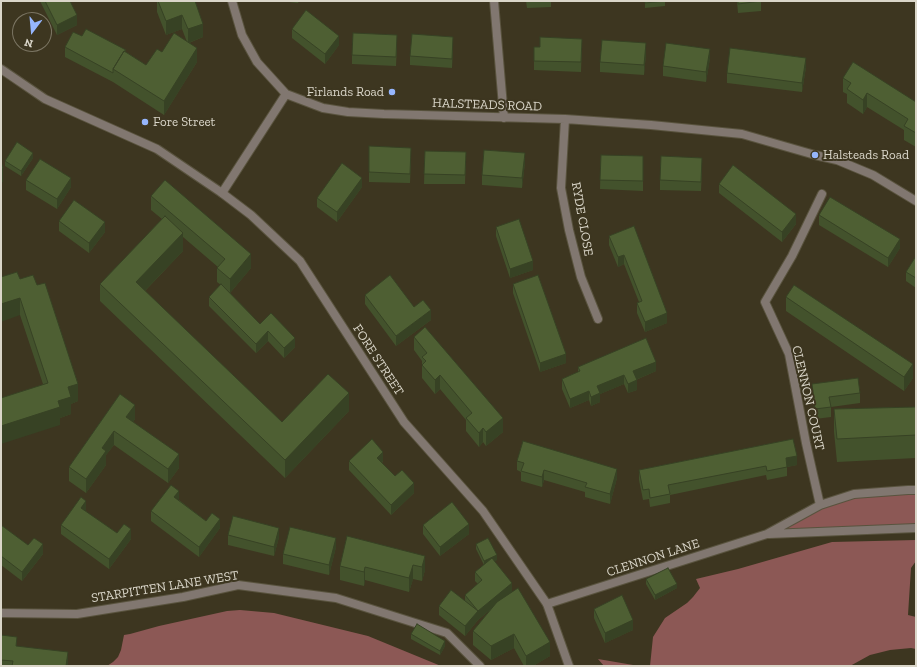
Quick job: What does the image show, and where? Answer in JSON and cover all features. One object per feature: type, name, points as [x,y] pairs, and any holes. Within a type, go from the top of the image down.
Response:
[{"type":"street","name":"HALSTEADS ROAD","points":[[232,1],[242,35],[257,62],[286,94],[322,108],[348,112],[384,114],[565,119],[651,125],[742,134],[837,160],[873,175],[916,201]]},
{"type":"street","points":[[494,1],[504,118]]},
{"type":"street","name":"FORE STREET","points":[[1,69],[45,99],[157,149],[222,193],[251,215],[300,261],[404,422],[482,512],[547,604],[569,666]]},
{"type":"street","points":[[222,193],[286,94]]},
{"type":"street","name":"RYDE CLOSE","points":[[565,119],[561,188],[569,230],[581,277],[598,319]]},
{"type":"street","name":"CLENNON COURT","points":[[820,505],[788,354],[765,302],[792,256],[822,194]]},
{"type":"street","name":"CLENNON LANE","points":[[547,604],[767,534],[820,505],[854,494],[916,490]]},
{"type":"street","name":"CLENNON LANE","points":[[767,534],[916,528]]},
{"type":"street","name":"STARPITTEN LANE WEST","points":[[1,613],[77,614],[183,597],[238,585],[336,598],[447,633],[480,666]]},
{"type":"shaded area","points":[[916,490],[916,528],[767,534],[820,505],[854,494]]},
{"type":"shaded area","points":[[916,540],[916,561],[911,568],[908,615],[916,617],[916,649],[890,650],[870,655],[850,666],[650,666],[653,637],[665,618],[687,603],[700,588],[696,579],[738,569],[832,542]]},
{"type":"shaded area","points":[[240,610],[274,613],[368,636],[441,666],[107,666],[118,657],[124,635],[227,611]]},
{"type":"shaded area","points":[[598,659],[639,666],[604,666]]},
{"type":"building","points":[[45,1],[70,1],[77,15],[57,25],[52,12],[50,12]]},
{"type":"building","points":[[158,1],[195,1],[203,24],[188,29],[182,15],[166,21]]},
{"type":"building","points":[[645,1],[665,1],[645,3]]},
{"type":"building","points":[[738,1],[761,1],[738,4]]},
{"type":"building","points":[[306,10],[339,36],[325,54],[292,29]]},
{"type":"building","points":[[86,29],[126,50],[113,69],[113,73],[65,47],[73,32],[82,36]]},
{"type":"building","points":[[174,33],[197,48],[164,101],[113,69],[124,51],[146,65],[157,49],[162,52]]},
{"type":"building","points":[[353,33],[397,35],[396,57],[352,55]]},
{"type":"building","points":[[412,34],[453,37],[452,59],[410,56]]},
{"type":"building","points":[[540,37],[582,39],[581,62],[534,61],[534,47],[540,47]]},
{"type":"building","points":[[602,40],[646,43],[644,65],[600,62]]},
{"type":"building","points":[[666,43],[710,49],[706,72],[663,66]]},
{"type":"building","points":[[730,48],[806,58],[802,83],[727,73]]},
{"type":"building","points":[[853,62],[916,102],[916,133],[904,126],[908,119],[867,93],[863,100],[847,89],[851,83],[843,78]]},
{"type":"building","points":[[17,142],[33,153],[21,171],[5,161]]},
{"type":"building","points":[[369,146],[411,148],[410,174],[369,172]]},
{"type":"building","points":[[484,150],[525,153],[522,178],[482,175]]},
{"type":"building","points":[[425,151],[466,152],[465,175],[424,174]]},
{"type":"building","points":[[601,155],[643,156],[643,181],[600,180]]},
{"type":"building","points":[[661,156],[702,158],[701,182],[660,180]]},
{"type":"building","points":[[40,159],[71,178],[57,199],[26,180]]},
{"type":"building","points":[[342,163],[362,178],[337,212],[317,198]]},
{"type":"building","points":[[733,165],[796,214],[782,232],[719,184]]},
{"type":"building","points":[[165,180],[251,254],[230,279],[217,268],[225,259],[151,196]]},
{"type":"building","points":[[830,197],[900,239],[888,258],[819,215]]},
{"type":"building","points":[[74,200],[105,222],[89,243],[59,221]]},
{"type":"building","points":[[165,216],[183,233],[136,282],[282,422],[328,374],[349,393],[285,460],[100,284]]},
{"type":"building","points":[[519,219],[533,261],[510,269],[496,227]]},
{"type":"building","points":[[634,226],[667,313],[645,322],[637,303],[642,301],[624,255],[618,257],[609,236]]},
{"type":"building","points":[[916,256],[916,278],[906,272]]},
{"type":"building","points":[[17,272],[20,279],[33,275],[37,285],[45,283],[78,384],[68,387],[71,397],[58,401],[60,407],[1,426],[1,398],[48,383],[20,298],[1,304],[1,277]]},
{"type":"building","points":[[390,275],[414,307],[423,300],[431,310],[396,336],[365,295]]},
{"type":"building","points":[[538,275],[566,354],[540,363],[513,284]]},
{"type":"building","points":[[221,284],[260,324],[271,313],[295,338],[284,348],[268,331],[256,344],[209,297]]},
{"type":"building","points":[[794,285],[913,364],[904,377],[786,297]]},
{"type":"building","points":[[425,327],[503,418],[486,432],[483,428],[479,433],[466,418],[472,413],[440,375],[435,380],[422,365],[426,361],[422,357],[427,353],[414,337]]},
{"type":"building","points":[[646,338],[656,362],[633,371],[637,380],[628,384],[624,375],[597,386],[600,393],[591,397],[589,391],[570,399],[562,379],[580,371],[578,367]]},
{"type":"building","points":[[858,378],[860,393],[829,397],[831,407],[815,409],[812,384]]},
{"type":"building","points":[[120,394],[135,405],[126,417],[179,454],[168,469],[114,431],[102,448],[106,451],[86,479],[69,467]]},
{"type":"building","points":[[916,407],[916,435],[837,439],[834,409]]},
{"type":"building","points":[[372,439],[383,452],[377,458],[395,476],[402,470],[414,483],[391,505],[349,461]]},
{"type":"building","points":[[793,439],[797,456],[786,458],[787,467],[767,471],[766,466],[668,485],[670,494],[650,498],[649,489],[643,490],[639,470]]},
{"type":"building","points":[[523,441],[617,469],[610,494],[585,487],[587,483],[544,470],[542,477],[521,471],[524,463],[517,461]]},
{"type":"building","points":[[171,485],[179,491],[174,497],[206,521],[212,513],[220,519],[199,547],[151,511]]},
{"type":"building","points":[[81,497],[86,501],[81,508],[117,533],[124,524],[131,529],[109,559],[61,525]]},
{"type":"building","points":[[452,502],[469,524],[440,547],[423,525]]},
{"type":"building","points":[[233,516],[279,528],[274,547],[228,535]]},
{"type":"building","points":[[1,525],[28,545],[34,538],[43,544],[22,572],[1,556]]},
{"type":"building","points":[[290,527],[336,538],[329,565],[283,554]]},
{"type":"building","points":[[347,536],[425,556],[422,567],[413,565],[409,578],[365,567],[364,572],[340,566]]},
{"type":"building","points":[[488,538],[497,555],[484,561],[476,544]]},
{"type":"building","points":[[492,558],[512,583],[478,611],[465,595],[482,580],[475,572]]},
{"type":"building","points":[[668,568],[677,584],[655,595],[646,579]]},
{"type":"building","points":[[518,588],[550,642],[526,656],[514,634],[491,646],[473,631],[497,602]]},
{"type":"building","points":[[451,590],[478,611],[465,626],[439,606]]},
{"type":"building","points":[[622,595],[633,620],[605,633],[594,609]]},
{"type":"building","points":[[417,624],[445,641],[440,651],[411,634]]},
{"type":"building","points":[[1,635],[17,637],[16,646],[68,652],[66,666],[12,666],[13,661],[1,660]]},
{"type":"place","name":"Firlands Road","points":[[392,92]]},
{"type":"place","name":"Fore Street","points":[[145,122]]},
{"type":"place","name":"Halsteads Road","points":[[815,155]]}]
